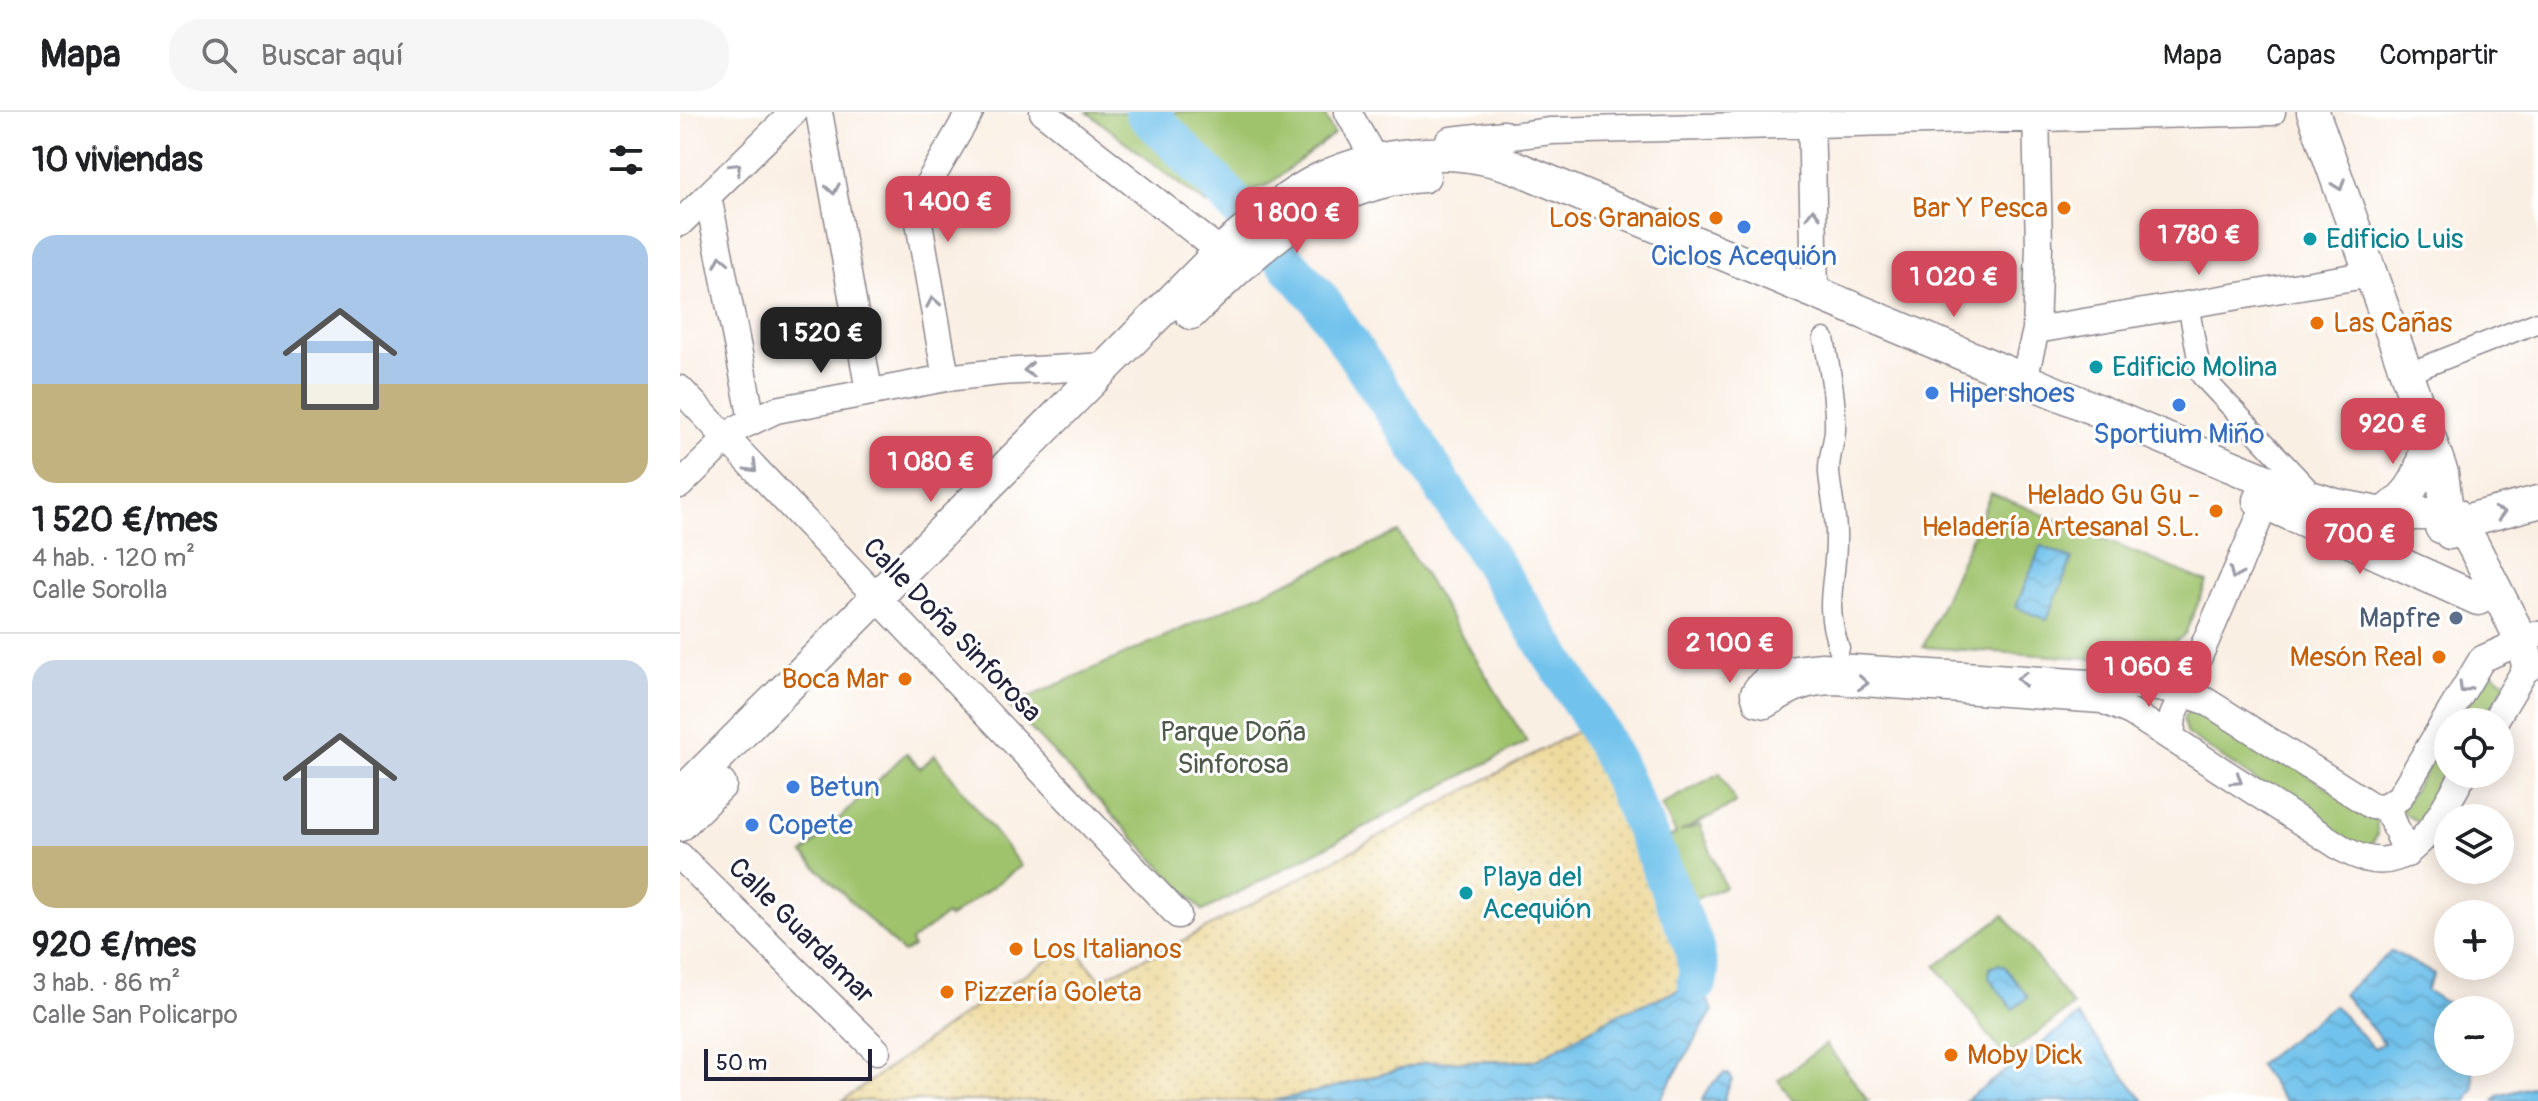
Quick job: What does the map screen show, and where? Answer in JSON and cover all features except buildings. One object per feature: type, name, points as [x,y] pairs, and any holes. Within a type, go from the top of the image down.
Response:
[{"type":"street","points":[[680,223],[794,112]]},
{"type":"street","points":[[819,112],[869,391]]},
{"type":"street","points":[[946,378],[916,205],[970,112]]},
{"type":"street","points":[[1043,112],[1238,258]]},
{"type":"street","points":[[1348,112],[1372,156]]},
{"type":"street","points":[[1308,200],[1419,176],[1466,178],[1506,150],[1551,131],[1637,121],[2272,112]]},
{"type":"street","points":[[2313,112],[2445,487],[2459,564],[2478,599],[2528,652]]},
{"type":"street","points":[[2024,379],[2036,330],[2039,247],[2036,116]]},
{"type":"street","points":[[1811,118],[1815,292]]},
{"type":"street","points":[[1506,150],[2478,599]]},
{"type":"street","points":[[680,825],[1107,366],[1308,200],[1330,175],[1372,156],[1506,150],[1815,292],[2291,491],[2383,514],[2427,516],[2452,521],[2528,652]]},
{"type":"street","points":[[708,196],[752,420]]},
{"type":"street","points":[[680,795],[884,605],[1238,258]]},
{"type":"street","points":[[2036,330],[2371,274]]},
{"type":"street","points":[[2188,304],[2201,375],[2319,500]]},
{"type":"street","points":[[2406,374],[2538,322]]},
{"type":"street","points":[[1824,339],[1835,401],[1835,436],[1829,470],[1836,513],[1836,541],[1829,608],[1831,627],[1839,648]]},
{"type":"street","points":[[680,485],[725,439],[752,420],[776,410],[946,378],[1107,366]]},
{"type":"street","name":"Calle Doña Sinforosa","points":[[680,389],[1178,915]]},
{"type":"street","points":[[2383,514],[2401,502],[2414,485],[2421,472],[2428,435]]},
{"type":"street","points":[[2266,503],[2335,523],[2364,528],[2421,530],[2538,502]]},
{"type":"street","points":[[2171,737],[2173,716],[2266,503]]},
{"type":"street","points":[[2501,708],[2528,652]]},
{"type":"street","points":[[2456,788],[2428,835],[2407,854],[2384,861],[2368,860],[2355,856],[2115,704],[2084,697],[1835,681],[1798,686],[1765,705],[1757,703],[1754,696],[1759,684],[1774,676],[1798,668],[1822,666],[2152,687],[2206,701],[2372,806],[2383,807],[2399,798],[2482,659],[2528,652]]},
{"type":"street","points":[[2383,807],[2392,819],[2407,854]]},
{"type":"street","name":"Calle Guardamar","points":[[680,856],[877,1051]]},
{"type":"green space","points":[[1087,112],[1323,112],[1334,134],[1268,185],[1207,205]]},
{"type":"green space","points":[[1991,493],[2207,582],[2185,634],[2166,650],[2141,662],[1923,647]]},
{"type":"green space","name":"Parque Doña Sinforosa","points":[[1398,532],[1527,742],[1203,911],[1009,706]]},
{"type":"green space","points":[[2491,672],[2506,682],[2492,708],[2466,708]]},
{"type":"green space","points":[[2191,708],[2205,710],[2377,819],[2377,835],[2370,848],[2356,849],[2186,733],[2183,718]]},
{"type":"green space","points":[[906,753],[920,768],[935,755],[1021,866],[949,918],[946,915],[911,941],[913,947],[903,953],[803,854]]},
{"type":"green space","points":[[2434,758],[2434,788],[2444,788],[2424,821],[2418,822],[2402,813]]},
{"type":"green space","points":[[1720,773],[1736,803],[1680,832],[1700,825],[1725,887],[1693,900],[1669,838],[1676,834],[1661,805]]},
{"type":"green space","points":[[2004,915],[2073,1006],[2005,1057],[1936,966]]},
{"type":"green space","points":[[1826,1044],[1869,1101],[1793,1101],[1778,1080]]},
{"type":"sand","name":"Playa del Acequión","points":[[1577,731],[1640,844],[1682,961],[1679,967],[1697,983],[1618,1014],[1535,1061],[1427,1062],[1272,1101],[842,1101],[998,990],[1073,946],[1100,979],[1182,941]]},
{"type":"water","points":[[2041,546],[2072,559],[2047,620],[2016,607]]},
{"type":"water","points":[[2392,951],[2434,974],[2426,990],[2436,996],[2434,1076],[2473,1076],[2474,1089],[2467,1101],[2285,1101],[2258,1065],[2334,1005],[2374,1049],[2384,1043],[2343,994]]},
{"type":"water","points":[[1999,964],[2004,966],[2028,997],[2013,1009],[1989,978],[1990,968]]},
{"type":"water","points":[[1697,983],[1713,1010],[1659,1101],[1272,1101],[1427,1062],[1535,1061],[1618,1014]]},
{"type":"water","points":[[2078,1016],[2144,1101],[1965,1101],[2063,1027]]},
{"type":"water","points":[[1724,1073],[1730,1075],[1732,1080],[1725,1101],[1702,1101],[1709,1087]]},
{"type":"water","points":[[2538,1085],[2538,1101],[2494,1101],[2498,1096]]},
{"type":"waterway","points":[[1145,112],[1218,185],[1320,300],[1562,671],[1616,765],[1651,843],[1693,944],[1699,973],[1697,983]]},
{"type":"place","name":"Bar Y Pesca","points":[[2064,208]]},
{"type":"place","name":"Los Granaios","points":[[1716,218]]},
{"type":"place","name":"Ciclos Acequión","points":[[1744,227]]},
{"type":"place","name":"Edificio Luis","points":[[2310,239]]},
{"type":"place","name":"Las Cañas","points":[[2317,323]]},
{"type":"place","name":"Edificio Molina","points":[[2096,367]]},
{"type":"place","name":"Hipershoes","points":[[1932,393]]},
{"type":"place","name":"Sportium Miño","points":[[2179,405]]},
{"type":"place","name":"Helado Gu Gu - Heladería Artesanal S.L.","points":[[2216,511]]},
{"type":"place","name":"Mapfre","points":[[2456,618]]},
{"type":"place","name":"Mesón Real","points":[[2439,657]]},
{"type":"place","name":"Boca Mar","points":[[905,679]]},
{"type":"place","name":"Betun","points":[[793,787]]},
{"type":"place","name":"Copete","points":[[752,825]]},
{"type":"place","name":"Playa del Acequión","points":[[1466,893]]},
{"type":"place","name":"Los Italianos","points":[[1016,949]]},
{"type":"place","name":"Pizzería Goleta","points":[[947,992]]},
{"type":"place","name":"Moby Dick","points":[[1951,1055]]}]
